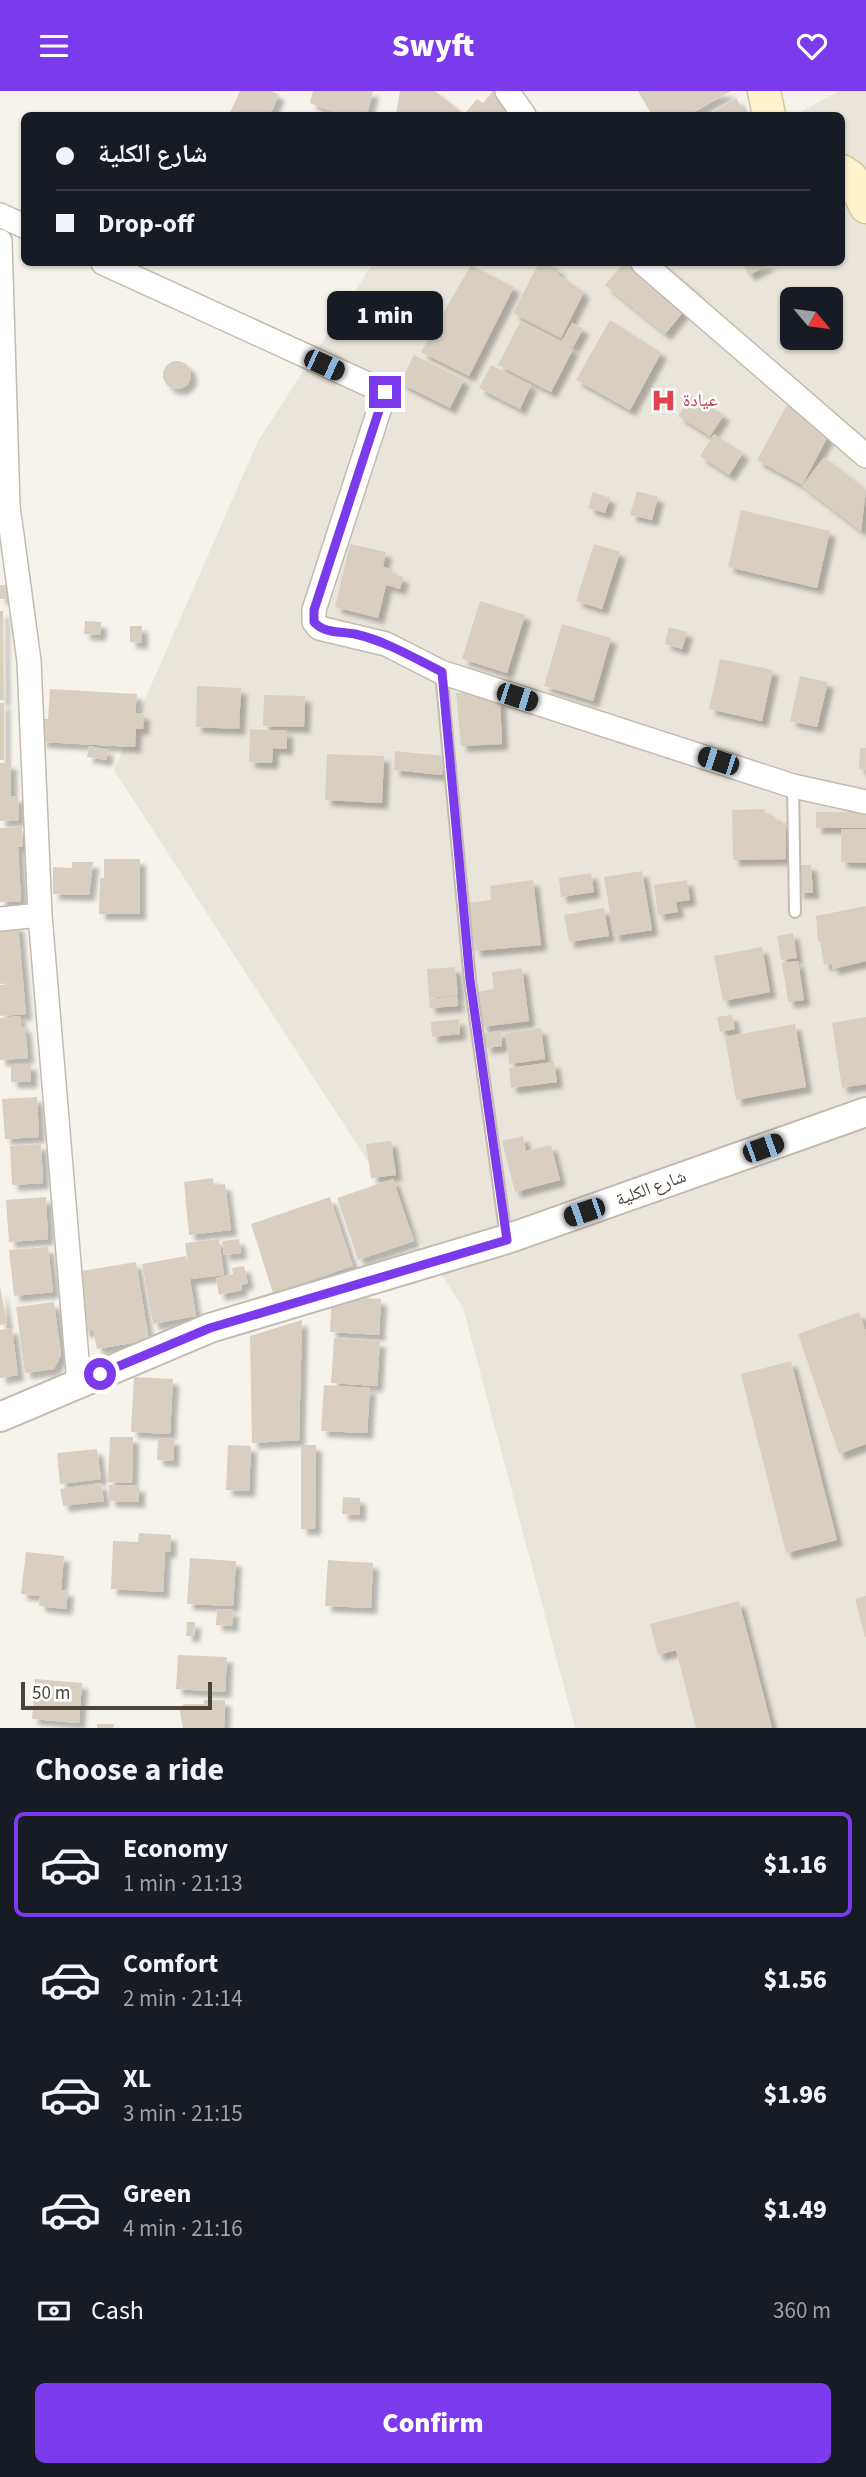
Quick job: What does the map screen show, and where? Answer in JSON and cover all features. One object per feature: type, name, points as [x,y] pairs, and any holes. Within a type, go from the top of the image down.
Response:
[{"type":"main road","points":[[764,91],[768,112]]},
{"type":"main road","points":[[845,173],[851,177],[866,207]]},
{"type":"street","points":[[507,91],[522,112]]},
{"type":"street","points":[[0,215],[21,225]]},
{"type":"street","points":[[0,241],[4,506],[29,661],[40,915],[79,1384]]},
{"type":"street","points":[[110,266],[385,392],[314,610],[314,622],[324,630],[355,634],[386,644],[442,672],[793,786],[866,802]]},
{"type":"street","points":[[646,266],[866,456]]},
{"type":"street","points":[[0,919],[40,915]]},
{"type":"street","name":"شارع الكلية","points":[[0,1420],[210,1328],[507,1240],[866,1112]]},
{"type":"lane","points":[[442,672],[470,980],[507,1240]]},
{"type":"lane","points":[[793,786],[795,912]]},
{"type":"shaded area","points":[[839,91],[866,91],[866,1728],[575,1728],[463,1308],[114,770],[258,441],[371,266],[845,266],[845,112],[800,112]]},
{"type":"building","points":[[240,91],[272,91],[279,95],[271,112],[230,112]]},
{"type":"building","points":[[313,91],[373,91],[368,112],[332,112],[310,103]]},
{"type":"building","points":[[400,91],[435,91],[461,112],[396,112]]},
{"type":"building","points":[[493,91],[503,91],[509,96],[502,105],[511,112],[466,112],[477,99],[483,103]]},
{"type":"building","points":[[638,91],[731,91],[694,112],[650,112]]},
{"type":"building","points":[[736,98],[744,112],[712,112]]},
{"type":"building","points":[[470,266],[514,287],[469,376],[421,352]]},
{"type":"building","points":[[537,266],[559,269],[557,274],[584,292],[561,338],[513,313]]},
{"type":"building","points":[[621,266],[665,266],[698,294],[665,334],[605,285]]},
{"type":"building","points":[[744,266],[766,266],[749,275]]},
{"type":"building","points":[[610,320],[661,353],[630,410],[576,380]]},
{"type":"building","points":[[520,322],[573,349],[551,392],[498,365]]},
{"type":"building","points":[[572,323],[583,329],[573,347],[562,341]]},
{"type":"building","points":[[414,355],[464,380],[450,408],[400,383]]},
{"type":"building","points":[[177,361],[187,365],[191,375],[187,385],[177,389],[167,385],[163,375],[167,365]]},
{"type":"building","points":[[491,365],[531,385],[520,409],[479,388]]},
{"type":"building","points":[[691,395],[724,415],[710,436],[678,416]]},
{"type":"building","points":[[787,405],[832,429],[802,485],[757,460]]},
{"type":"building","points":[[714,434],[743,453],[729,475],[700,456]]},
{"type":"building","points":[[824,457],[866,490],[861,531],[802,486]]},
{"type":"building","points":[[637,491],[658,497],[652,520],[630,515]]},
{"type":"building","points":[[593,492],[610,498],[605,513],[588,508]]},
{"type":"building","points":[[741,510],[830,531],[817,588],[728,567]]},
{"type":"building","points":[[350,544],[386,552],[383,567],[390,569],[389,573],[403,577],[400,589],[386,585],[378,618],[335,607]]},
{"type":"building","points":[[594,544],[620,552],[602,609],[576,601]]},
{"type":"building","points":[[0,585],[9,585],[9,599],[0,599]]},
{"type":"building","points":[[480,601],[525,615],[507,673],[462,659]]},
{"type":"building","points":[[0,611],[3,611],[4,700],[0,700]]},
{"type":"building","points":[[85,621],[101,622],[100,635],[84,634]]},
{"type":"building","points":[[562,624],[611,638],[593,701],[544,686]]},
{"type":"building","points":[[130,626],[142,626],[142,643],[130,642]]},
{"type":"building","points":[[669,627],[687,632],[682,649],[665,644]]},
{"type":"building","points":[[720,659],[773,670],[762,721],[709,709]]},
{"type":"building","points":[[800,676],[828,682],[817,727],[790,721]]},
{"type":"building","points":[[197,686],[241,688],[239,729],[196,727]]},
{"type":"building","points":[[50,689],[137,694],[135,713],[144,714],[143,729],[136,729],[135,747],[41,742],[42,719],[48,719]]},
{"type":"building","points":[[477,692],[478,700],[500,699],[502,744],[461,746],[456,693]]},
{"type":"building","points":[[264,695],[305,696],[304,727],[263,726]]},
{"type":"building","points":[[0,703],[4,703],[4,760],[0,760]]},
{"type":"building","points":[[250,729],[287,731],[287,749],[273,748],[272,763],[249,762]]},
{"type":"building","points":[[89,746],[108,750],[106,760],[87,757]]},
{"type":"building","points":[[860,748],[866,748],[866,770],[859,769]]},
{"type":"building","points":[[395,751],[444,756],[442,775],[394,770]]},
{"type":"building","points":[[327,754],[384,756],[382,803],[325,800]]},
{"type":"building","points":[[0,763],[11,763],[11,797],[18,796],[19,820],[0,821]]},
{"type":"building","points":[[857,808],[866,808],[866,828],[816,828],[816,812],[857,812]]},
{"type":"building","points":[[765,809],[765,814],[774,816],[779,823],[786,823],[786,859],[733,860],[732,810]]},
{"type":"building","points":[[22,827],[23,847],[18,847],[21,901],[0,902],[0,828]]},
{"type":"building","points":[[841,829],[866,829],[866,863],[841,862]]},
{"type":"building","points":[[104,859],[140,859],[140,914],[99,914],[100,878],[104,878]]},
{"type":"building","points":[[72,862],[93,862],[89,895],[53,894],[53,867],[72,868]]},
{"type":"building","points":[[798,865],[811,865],[813,893],[798,893]]},
{"type":"building","points":[[642,871],[652,930],[614,936],[604,877]]},
{"type":"building","points":[[591,873],[594,892],[561,897],[559,878]]},
{"type":"building","points":[[533,880],[541,945],[475,951],[468,903],[491,900],[490,886]]},
{"type":"building","points":[[687,880],[690,900],[676,902],[678,912],[658,915],[654,885]]},
{"type":"building","points":[[866,906],[866,961],[833,969],[831,963],[824,965],[820,941],[818,942],[816,916]]},
{"type":"building","points":[[604,908],[609,936],[569,942],[564,915]]},
{"type":"building","points":[[18,925],[26,1014],[0,1016],[0,985],[16,983],[0,984],[0,926]]},
{"type":"building","points":[[793,933],[797,958],[781,960],[777,936]]},
{"type":"building","points":[[762,947],[770,992],[723,1001],[714,956]]},
{"type":"building","points":[[798,961],[804,1000],[788,1002],[782,963]]},
{"type":"building","points":[[455,967],[458,995],[429,998],[427,969]]},
{"type":"building","points":[[522,968],[529,1021],[482,1027],[478,992],[494,989],[492,972]]},
{"type":"building","points":[[457,996],[458,1006],[430,1008],[429,999]]},
{"type":"building","points":[[732,1015],[735,1029],[720,1032],[717,1017]]},
{"type":"building","points":[[20,1016],[21,1027],[25,1026],[28,1058],[0,1060],[0,1018]]},
{"type":"building","points":[[866,1017],[866,1084],[842,1088],[832,1023]]},
{"type":"building","points":[[459,1019],[460,1034],[432,1037],[431,1022]]},
{"type":"building","points":[[795,1024],[806,1087],[736,1100],[725,1037]]},
{"type":"building","points":[[541,1028],[545,1059],[509,1064],[506,1033]]},
{"type":"building","points":[[501,1031],[502,1046],[486,1048],[484,1033]]},
{"type":"building","points":[[554,1062],[557,1082],[511,1088],[509,1068]]},
{"type":"building","points":[[11,1064],[31,1064],[31,1082],[11,1082]]},
{"type":"building","points":[[37,1097],[39,1137],[5,1139],[2,1099]]},
{"type":"building","points":[[523,1136],[526,1151],[551,1145],[560,1180],[515,1192],[502,1141]]},
{"type":"building","points":[[391,1141],[396,1175],[371,1178],[366,1144]]},
{"type":"building","points":[[41,1144],[43,1183],[12,1185],[10,1146]]},
{"type":"building","points":[[213,1178],[214,1185],[225,1184],[231,1230],[189,1235],[184,1182]]},
{"type":"building","points":[[393,1179],[414,1241],[358,1260],[337,1198]]},
{"type":"building","points":[[46,1197],[48,1239],[9,1242],[6,1200]]},
{"type":"building","points":[[330,1197],[353,1266],[273,1293],[251,1224]]},
{"type":"building","points":[[219,1239],[224,1275],[190,1279],[196,1316],[153,1324],[142,1264],[186,1256],[188,1264],[185,1243]]},
{"type":"building","points":[[239,1239],[241,1253],[224,1255],[222,1241]]},
{"type":"building","points":[[48,1247],[53,1292],[14,1296],[9,1250]]},
{"type":"building","points":[[136,1262],[149,1340],[97,1349],[93,1330],[84,1332],[75,1272]]},
{"type":"building","points":[[244,1266],[248,1283],[241,1285],[242,1290],[219,1295],[216,1278],[233,1274],[232,1268]]},
{"type":"building","points":[[0,1287],[7,1324],[0,1325]]},
{"type":"building","points":[[332,1296],[381,1299],[379,1335],[330,1332]]},
{"type":"building","points":[[54,1302],[61,1355],[54,1369],[25,1373],[16,1307]]},
{"type":"building","points":[[859,1312],[866,1332],[866,1444],[839,1454],[798,1334]]},
{"type":"building","points":[[302,1320],[299,1440],[252,1443],[250,1336]]},
{"type":"building","points":[[12,1328],[18,1375],[0,1378],[0,1330]]},
{"type":"building","points":[[334,1338],[380,1341],[377,1386],[331,1383]]},
{"type":"building","points":[[791,1361],[837,1540],[786,1553],[741,1374]]},
{"type":"building","points":[[134,1377],[173,1379],[170,1434],[131,1432]]},
{"type":"building","points":[[324,1385],[370,1388],[367,1433],[321,1431]]},
{"type":"building","points":[[110,1437],[133,1437],[132,1483],[108,1482]]},
{"type":"building","points":[[158,1438],[174,1439],[173,1461],[157,1460]]},
{"type":"building","points":[[228,1445],[251,1446],[249,1491],[226,1490]]},
{"type":"building","points":[[301,1445],[316,1445],[315,1529],[301,1529]]},
{"type":"building","points":[[97,1449],[101,1479],[60,1484],[57,1453]]},
{"type":"building","points":[[101,1483],[104,1501],[63,1506],[60,1489]]},
{"type":"building","points":[[109,1485],[139,1486],[139,1502],[109,1501]]},
{"type":"building","points":[[343,1497],[360,1498],[360,1515],[342,1514]]},
{"type":"building","points":[[139,1533],[171,1535],[170,1552],[165,1552],[163,1592],[111,1589],[113,1541],[138,1542]]},
{"type":"building","points":[[26,1552],[64,1556],[61,1590],[68,1591],[66,1609],[39,1606],[40,1596],[21,1594]]},
{"type":"building","points":[[190,1558],[236,1561],[233,1606],[187,1604]]},
{"type":"building","points":[[328,1560],[373,1563],[371,1608],[325,1606]]},
{"type":"building","points":[[866,1596],[866,1637],[865,1637],[855,1599]]},
{"type":"building","points":[[739,1601],[772,1728],[696,1728],[676,1650],[658,1655],[650,1624]]},
{"type":"building","points":[[217,1609],[233,1610],[232,1626],[216,1625]]},
{"type":"building","points":[[187,1622],[195,1622],[194,1636],[186,1636]]},
{"type":"building","points":[[178,1655],[227,1657],[225,1692],[176,1689]]},
{"type":"building","points":[[35,1679],[82,1683],[79,1723],[32,1719]]},
{"type":"building","points":[[204,1700],[225,1700],[224,1728],[183,1728],[179,1708],[184,1704],[204,1704]]},
{"type":"building","points":[[97,1724],[114,1724],[113,1728],[97,1728]]},
{"type":"place","name":"عيادة","points":[[663,400]]},
{"type":"route","points":[[100,1374],[210,1328],[507,1240],[470,980],[442,672],[386,644],[355,634],[324,630],[314,622],[314,610],[385,392]]}]
